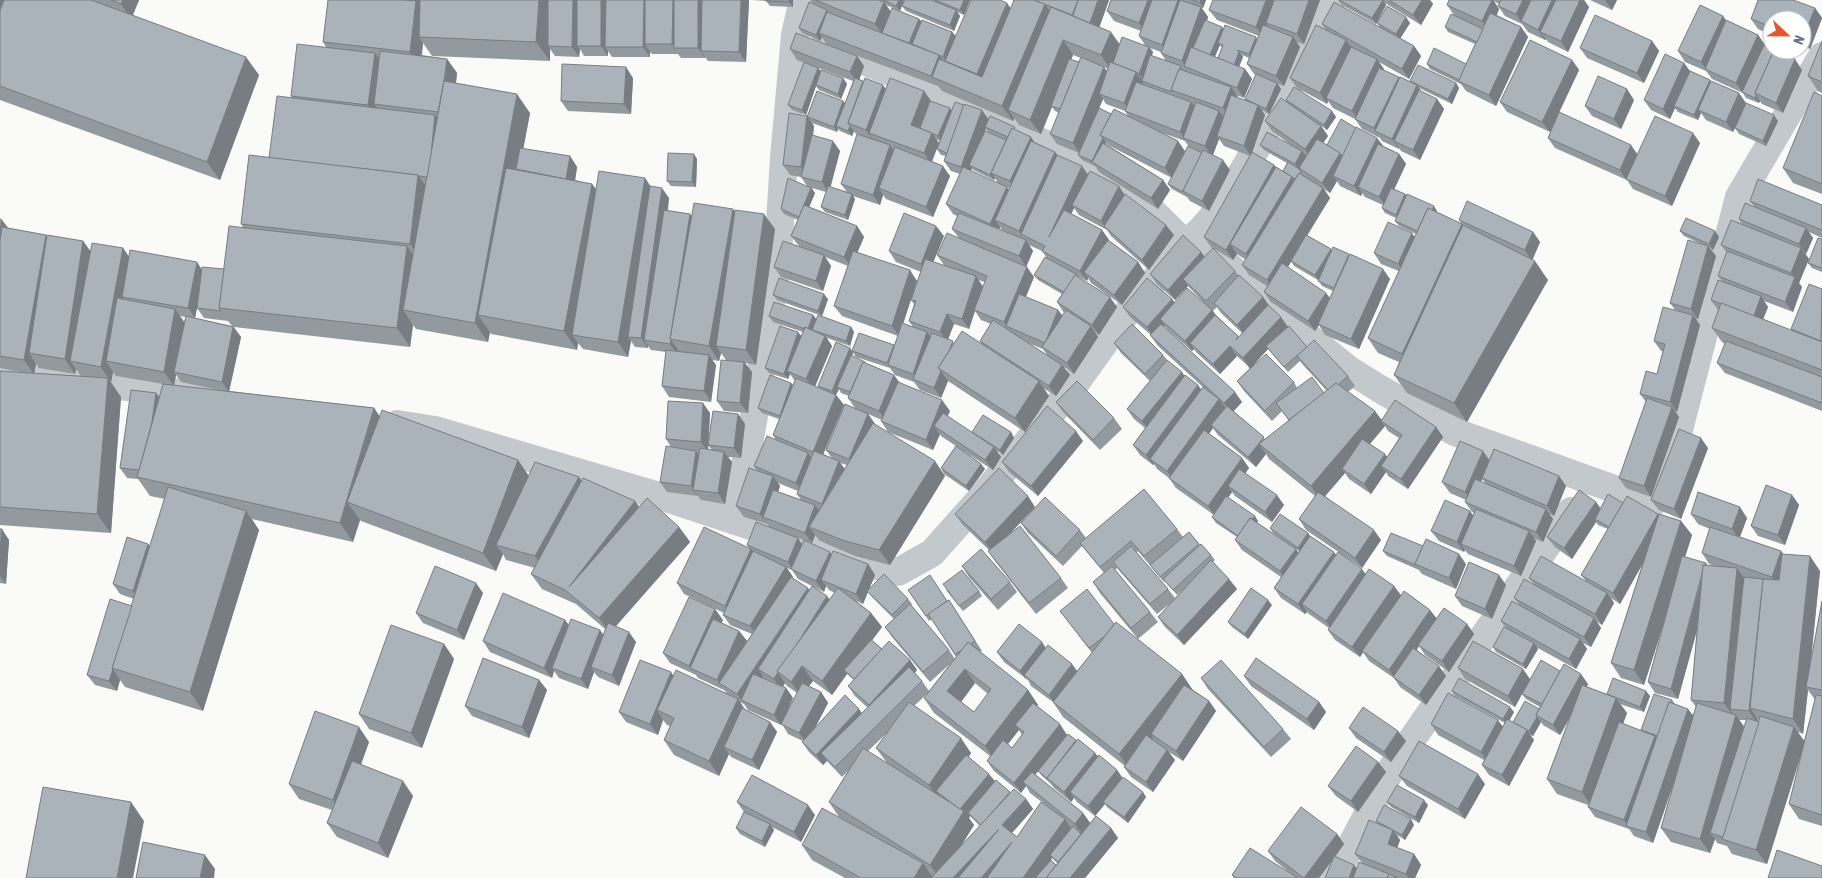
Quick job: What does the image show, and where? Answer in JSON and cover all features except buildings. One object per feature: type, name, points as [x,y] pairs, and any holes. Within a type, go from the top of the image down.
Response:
[{"type":"street","points":[[735,520],[755,410],[778,256],[794,35],[803,0]]},
{"type":"street","points":[[377,420],[435,430],[735,520],[898,572],[932,554],[982,497],[1066,395],[1120,321],[1230,192],[1272,121],[1332,0]]},
{"type":"street","points":[[794,35],[850,55],[946,96],[1070,156],[1149,208],[1191,239],[1348,369],[1455,432],[1653,503],[1664,488],[1739,197],[1822,56]]},
{"type":"street","points":[[0,378],[74,381],[222,398]]},
{"type":"street","points":[[1334,878],[1392,768],[1592,480]]}]
